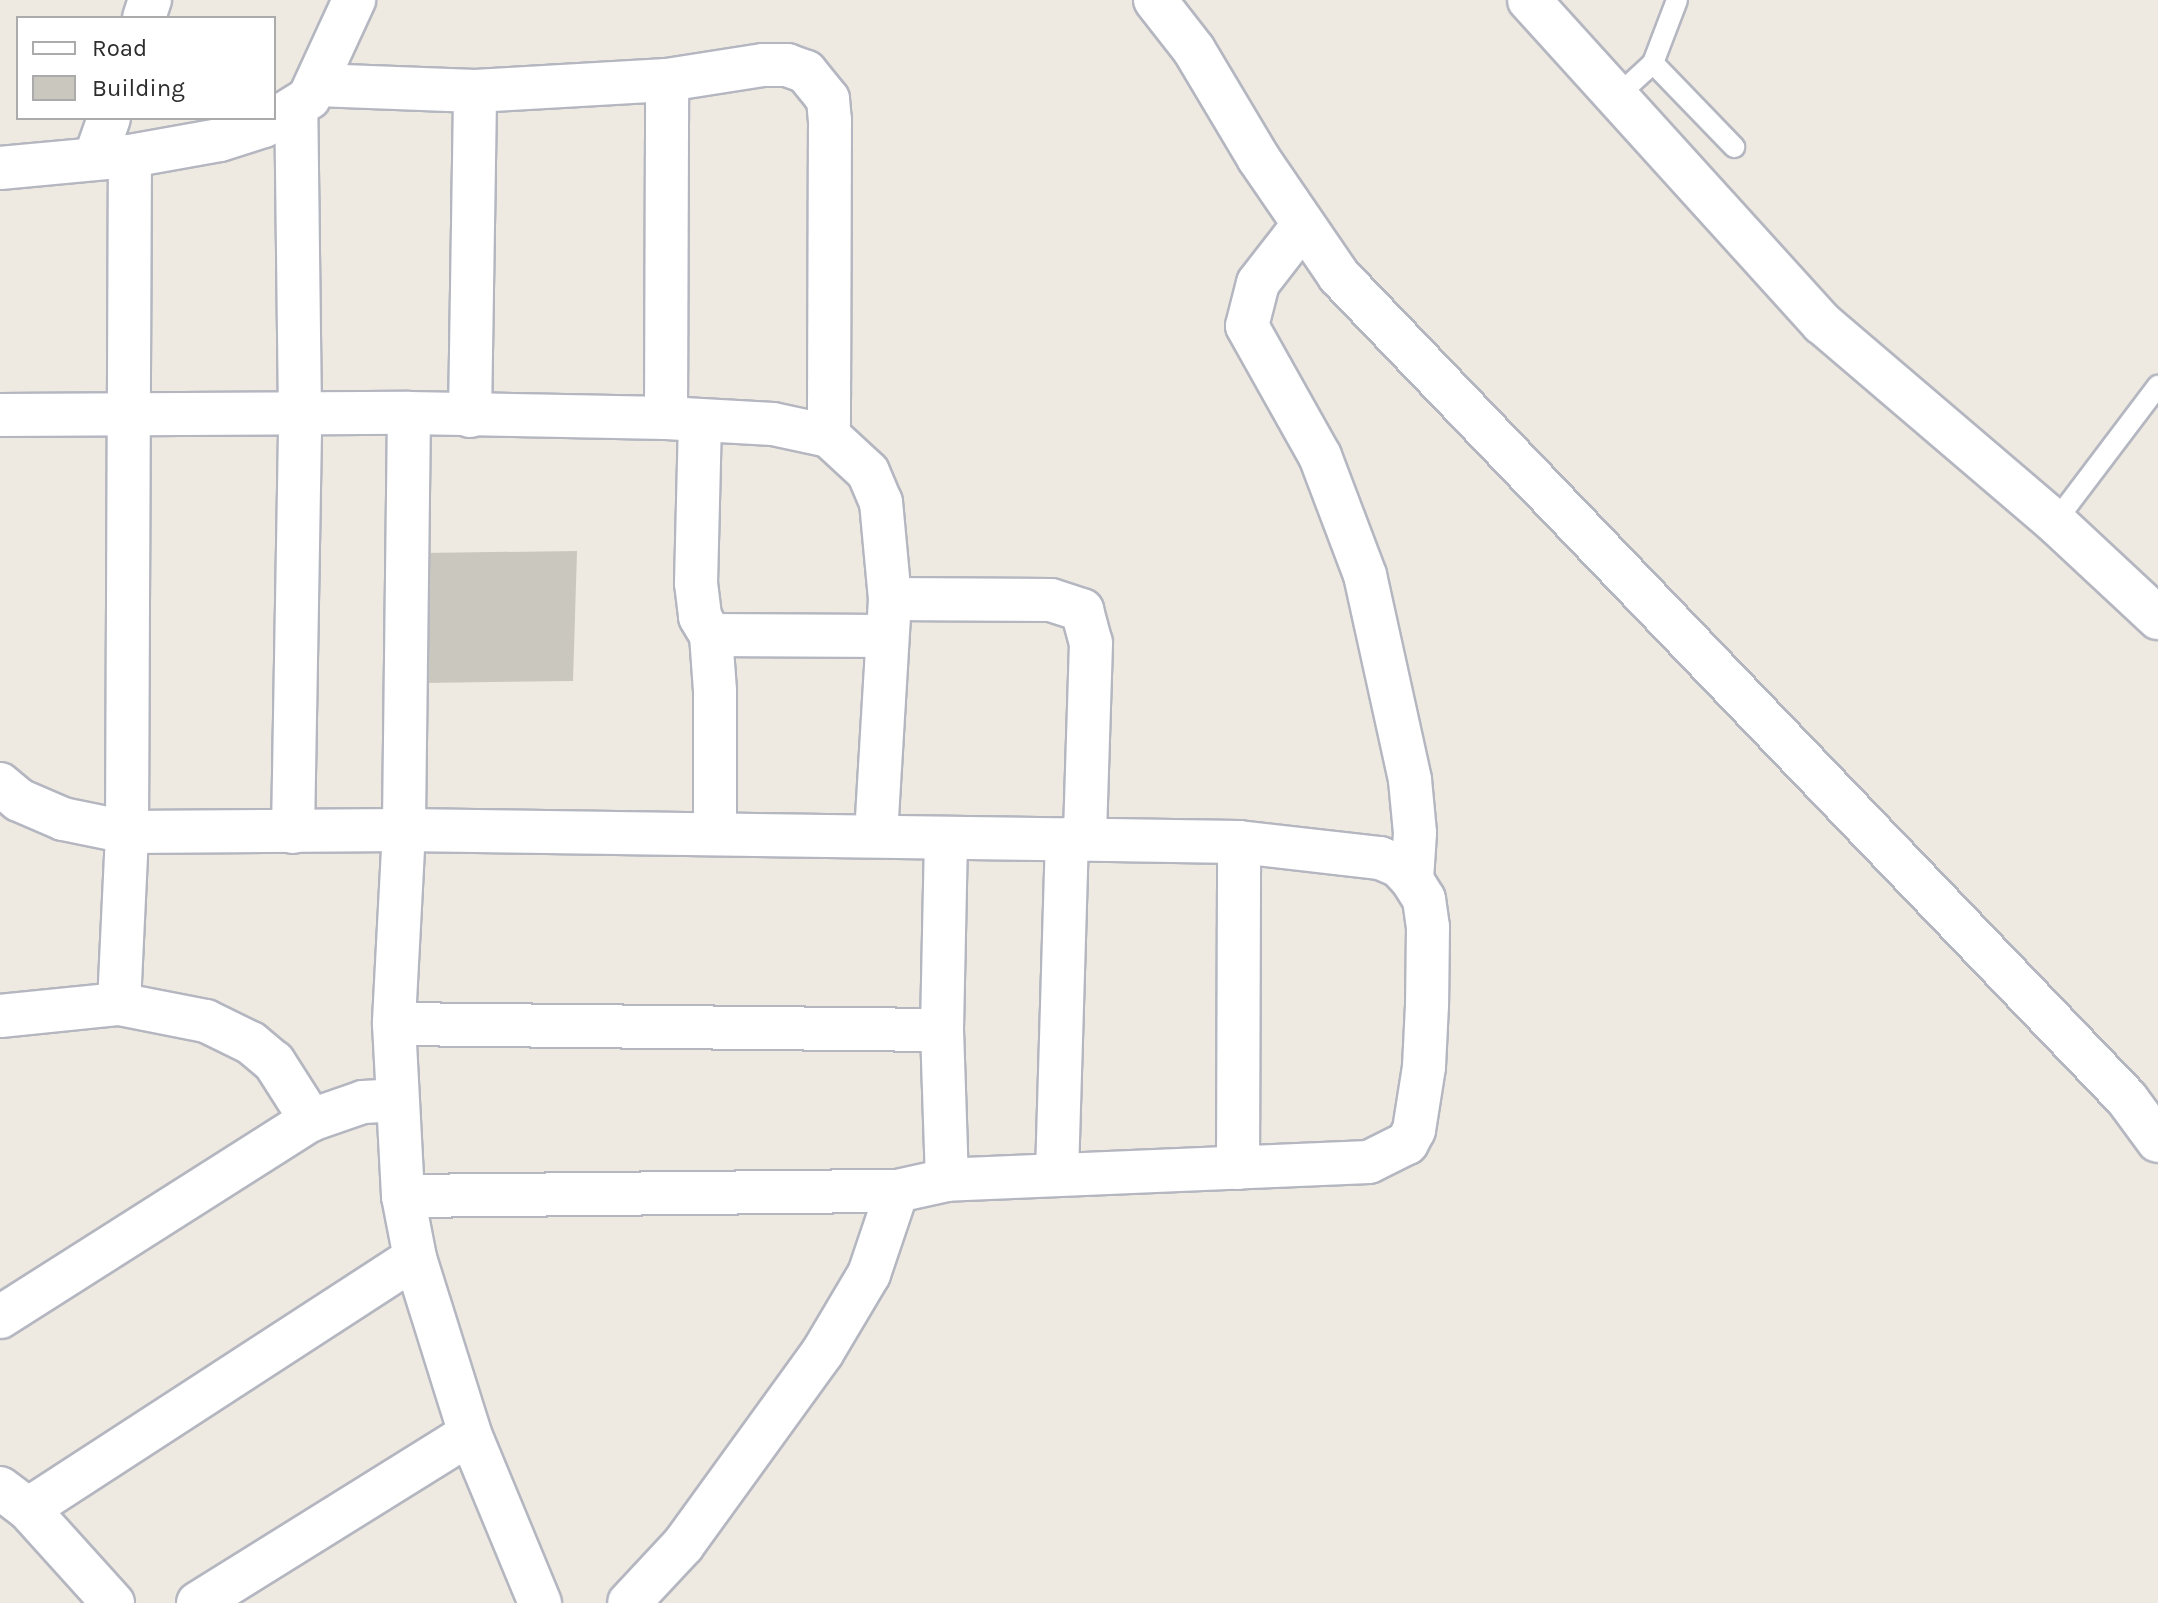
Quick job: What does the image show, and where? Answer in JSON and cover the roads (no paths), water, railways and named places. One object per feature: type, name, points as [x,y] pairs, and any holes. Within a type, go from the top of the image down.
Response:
[{"type":"street","points":[[293,832],[306,97],[354,0]]},
{"type":"street","points":[[1155,0],[1194,50],[1303,225],[1372,312],[2127,1099],[2158,1141]]},
{"type":"street","points":[[1529,0],[1614,99],[1822,323],[2055,522],[2158,618]]},
{"type":"street","points":[[276,118],[306,97],[667,80],[787,65],[806,72],[828,99],[829,436]]},
{"type":"street","points":[[667,80],[683,419],[696,583],[700,617],[711,635],[715,834]]},
{"type":"street","points":[[470,416],[475,91]]},
{"type":"street","points":[[109,120],[129,414],[127,832],[119,1004]]},
{"type":"street","points":[[0,168],[112,157],[220,140],[264,126],[273,120]]},
{"type":"street","points":[[1303,225],[1258,283],[1247,326],[1320,456],[1365,575],[1412,793],[1412,880]]},
{"type":"street","points":[[409,413],[404,830],[394,1024],[403,1196],[415,1258],[470,1434],[530,1600]]},
{"type":"street","points":[[0,415],[409,413],[683,419],[773,424],[829,436],[868,472],[881,502],[889,617],[876,835]]},
{"type":"street","points":[[711,635],[1051,600],[1082,610],[1091,643],[1076,839],[1057,1174]]},
{"type":"street","points":[[0,784],[19,800],[63,819],[127,832],[404,830],[1239,842],[1380,858],[1399,866],[1424,899],[1428,927],[1424,1067],[1414,1130],[1407,1143],[1369,1162],[947,1180],[897,1191],[403,1196]]},
{"type":"street","points":[[946,838],[942,1030],[947,1180]]},
{"type":"street","points":[[1238,1168],[1239,842]]},
{"type":"street","points":[[0,1016],[119,1004],[177,1012],[251,1043],[274,1062],[311,1120]]},
{"type":"street","points":[[394,1024],[942,1030]]},
{"type":"street","points":[[0,1317],[311,1120],[363,1102],[396,1100]]},
{"type":"street","points":[[629,1603],[683,1545],[830,1340],[869,1274],[897,1191]]},
{"type":"street","points":[[113,1603],[14,1499],[415,1258]]},
{"type":"street","points":[[198,1603],[470,1434]]},
{"type":"lane","points":[[1614,99],[1653,63],[1677,0]]},
{"type":"lane","points":[[1653,63],[1734,147]]},
{"type":"lane","points":[[2055,522],[2158,386]]}]
